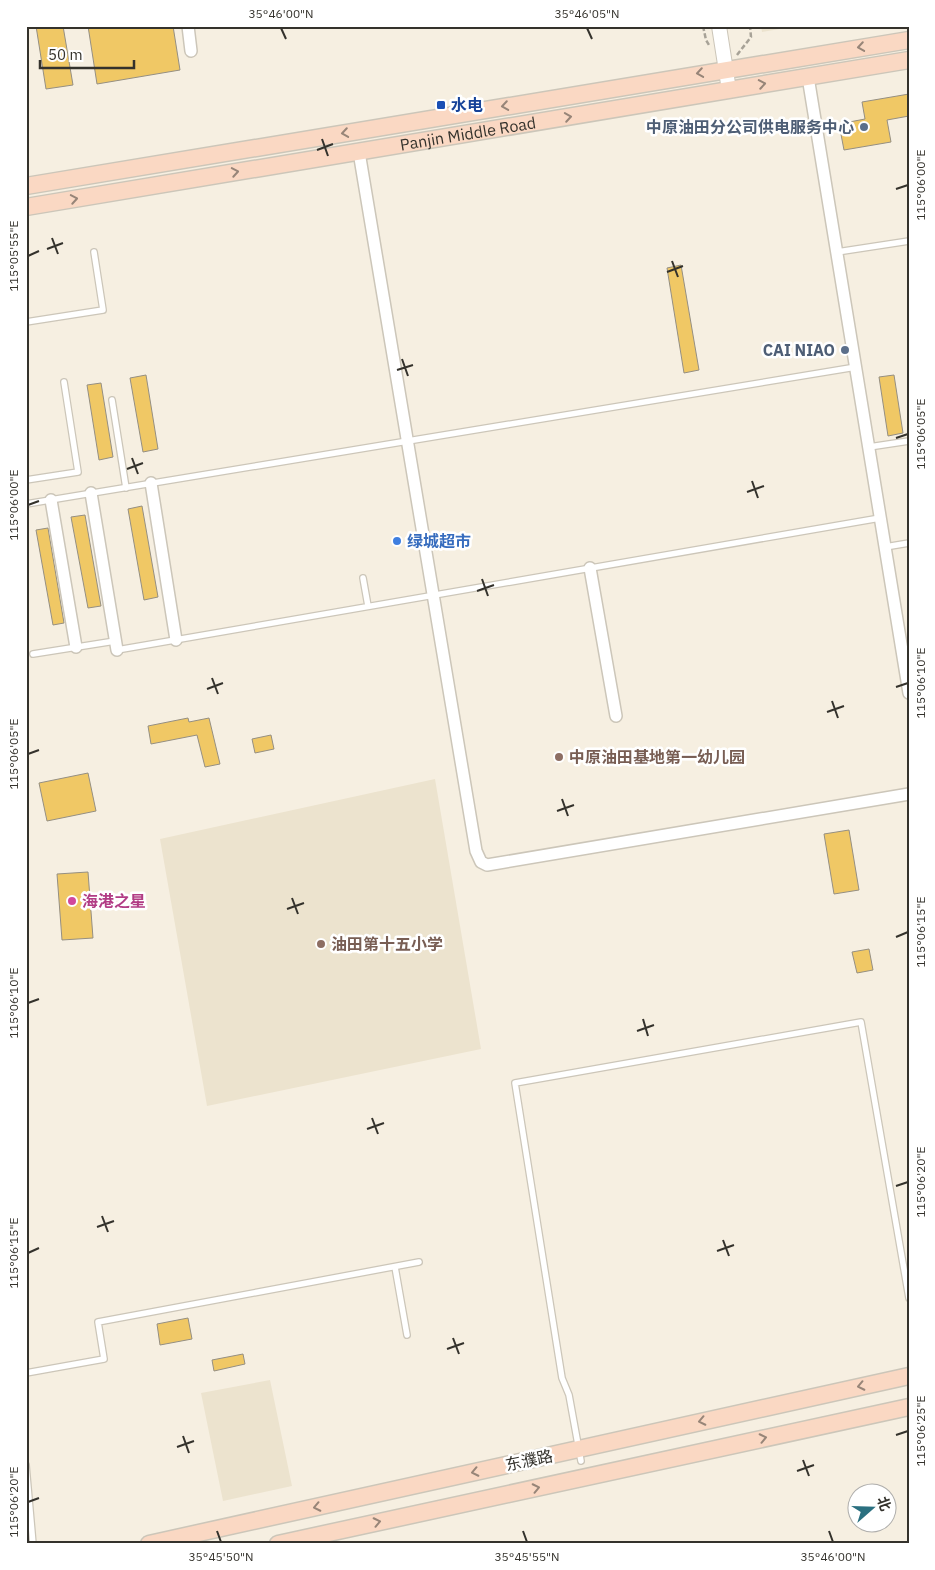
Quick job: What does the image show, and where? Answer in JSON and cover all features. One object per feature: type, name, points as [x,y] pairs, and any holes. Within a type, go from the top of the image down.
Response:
[{"type":"main road","name":"Panjin Middle Road","points":[[26,186],[909,40]]},
{"type":"main road","name":"Panjin Middle Road","points":[[26,207],[909,60]]},
{"type":"main road","name":"东濮路","points":[[149,1544],[909,1376]]},
{"type":"main road","name":"东濮路","points":[[278,1544],[909,1406]]},
{"type":"street","points":[[188,26],[192,50]]},
{"type":"street","points":[[719,26],[729,90]]},
{"type":"street","points":[[808,77],[909,694]]},
{"type":"street","points":[[359,152],[432,596],[476,851],[481,862],[487,864],[909,794]]},
{"type":"street","points":[[151,483],[176,640]]},
{"type":"street","points":[[91,493],[116,646]]},
{"type":"street","points":[[51,500],[76,648]]},
{"type":"street","points":[[590,568],[616,716]]},
{"type":"lane","points":[[837,252],[909,241]]},
{"type":"lane","points":[[26,322],[103,310],[94,252]]},
{"type":"lane","points":[[26,504],[856,367]]},
{"type":"lane","points":[[26,480],[78,472],[64,382]]},
{"type":"lane","points":[[112,400],[126,488]]},
{"type":"lane","points":[[869,447],[909,440]]},
{"type":"lane","points":[[33,654],[76,648],[176,640],[880,518]]},
{"type":"lane","points":[[885,547],[909,543]]},
{"type":"lane","points":[[363,578],[368,606]]},
{"type":"lane","points":[[581,1461],[569,1395],[562,1378],[515,1083],[861,1022],[909,1298]]},
{"type":"lane","points":[[26,1373],[104,1360],[98,1322],[420,1262]]},
{"type":"lane","points":[[395,1267],[407,1335]]},
{"type":"lane","points":[[26,1465],[33,1544]]},
{"type":"path","points":[[726,69],[751,37],[750,26]]},
{"type":"shaded area","points":[[761,26],[797,26],[762,32]]},
{"type":"shaded area","name":"油田第十五小学","points":[[435,779],[481,1049],[207,1106],[160,839]]},
{"type":"shaded area","points":[[270,1380],[292,1486],[223,1501],[201,1393]]},
{"type":"building","points":[[36,26],[63,26],[73,85],[46,89]]},
{"type":"building","points":[[88,26],[173,26],[180,70],[97,84]]},
{"type":"building","points":[[909,94],[909,116],[887,120],[891,142],[844,150],[839,124],[865,119],[862,102]]},
{"type":"building","points":[[681,265],[699,370],[684,373],[667,268]]},
{"type":"building","points":[[146,375],[158,449],[143,452],[130,378]]},
{"type":"building","points":[[894,375],[903,433],[888,436],[879,377]]},
{"type":"building","points":[[101,383],[113,457],[99,460],[87,385]]},
{"type":"building","points":[[142,506],[158,597],[144,600],[128,509]]},
{"type":"building","points":[[85,515],[101,606],[88,608],[71,517]]},
{"type":"building","points":[[48,528],[64,623],[53,625],[36,530]]},
{"type":"building","points":[[188,718],[189,722],[209,718],[220,764],[205,767],[197,735],[151,744],[148,726]]},
{"type":"building","points":[[271,735],[274,749],[255,753],[252,739]]},
{"type":"building","points":[[88,773],[96,811],[47,821],[39,783]]},
{"type":"building","points":[[849,830],[859,890],[834,894],[824,834]]},
{"type":"building","points":[[88,872],[93,938],[62,940],[57,874]]},
{"type":"building","points":[[869,949],[873,970],[857,973],[852,952]]},
{"type":"building","points":[[188,1318],[192,1339],[160,1345],[157,1324]]},
{"type":"building","points":[[243,1354],[245,1364],[214,1371],[212,1360]]},
{"type":"place","name":"水电","points":[[441,105]]},
{"type":"place","name":"中原油田分公司供电服务中心","points":[[864,127]]},
{"type":"place","name":"CAI NIAO","points":[[845,350]]},
{"type":"place","name":"绿城超市","points":[[397,541]]},
{"type":"place","name":"中原油田基地第一幼儿园","points":[[559,757]]},
{"type":"place","name":"海港之星","points":[[72,901]]},
{"type":"place","name":"油田第十五小学","points":[[321,944]]}]
